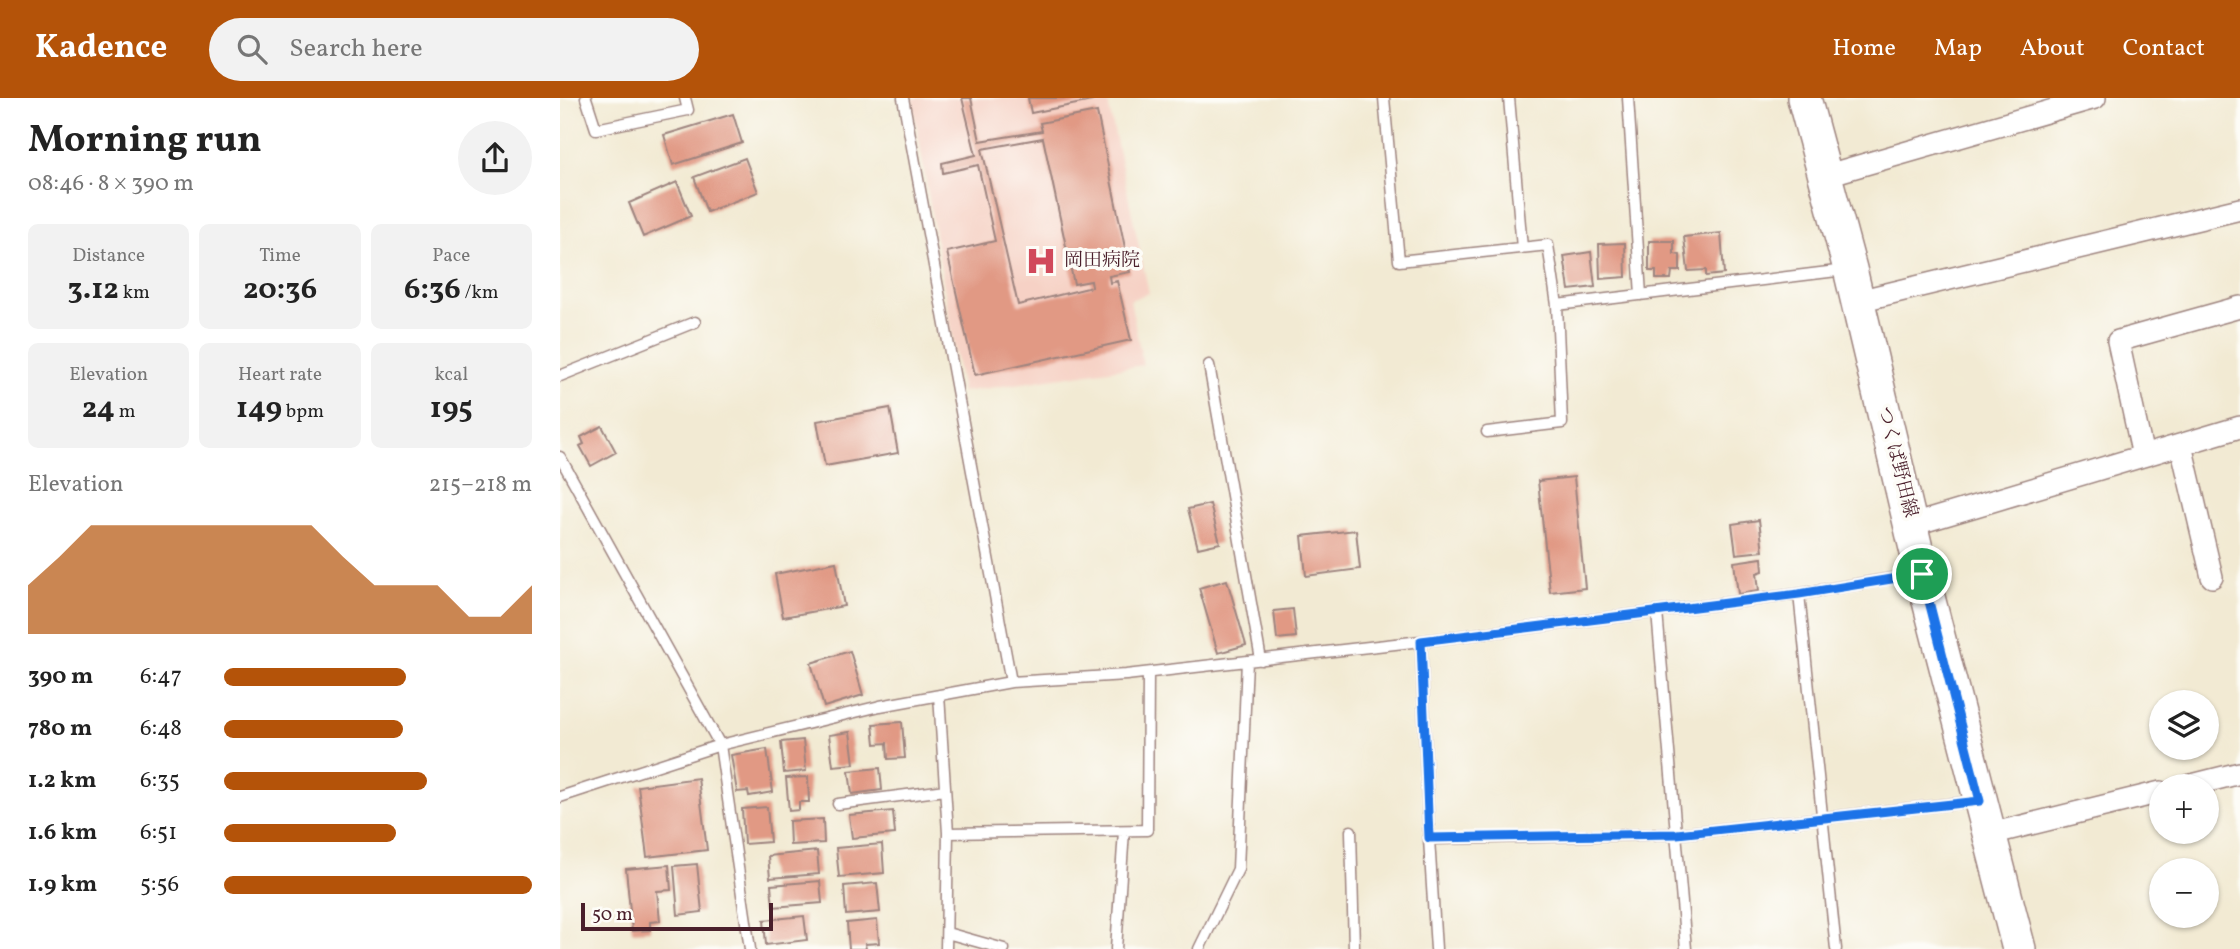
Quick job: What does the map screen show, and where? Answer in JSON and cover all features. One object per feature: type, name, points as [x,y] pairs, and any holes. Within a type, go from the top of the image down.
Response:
[{"type":"main road","name":"つくば野田線","points":[[1804,98],[1850,269],[1922,574],[2019,949]]},
{"type":"street","points":[[1824,176],[2041,105],[2095,98]]},
{"type":"street","points":[[1858,301],[2240,209]]},
{"type":"street","points":[[2143,456],[2118,341],[2240,307]]},
{"type":"street","points":[[1912,525],[2240,427]]},
{"type":"street","points":[[2181,445],[2212,576]]},
{"type":"street","points":[[2219,778],[2240,773]]},
{"type":"street","points":[[1990,834],[2149,795]]},
{"type":"lane","points":[[586,98],[596,129],[688,110],[685,98]]},
{"type":"lane","points":[[904,98],[1011,682]]},
{"type":"lane","points":[[1384,98],[1399,261],[1548,245],[1557,305],[1562,423],[1487,432]]},
{"type":"lane","points":[[1509,98],[1522,248]]},
{"type":"lane","points":[[1628,98],[1642,295]]},
{"type":"lane","points":[[1557,305],[1850,269]]},
{"type":"lane","points":[[560,376],[695,322]]},
{"type":"lane","points":[[1209,365],[1261,660]]},
{"type":"lane","points":[[560,457],[720,745],[750,949]]},
{"type":"lane","points":[[560,797],[720,745],[880,706],[1011,682],[1148,673],[1261,660],[1799,594],[1922,574]]},
{"type":"lane","points":[[1799,594],[1836,949]]},
{"type":"lane","points":[[1657,612],[1686,949]]},
{"type":"lane","points":[[1421,641],[1436,949]]},
{"type":"lane","points":[[1199,949],[1238,869],[1247,661]]},
{"type":"lane","points":[[948,833],[1147,830],[1148,673]]},
{"type":"lane","points":[[939,695],[948,833],[946,949]]},
{"type":"lane","points":[[838,804],[945,790]]},
{"type":"lane","points":[[1429,838],[1677,834],[1980,801]]},
{"type":"lane","points":[[1116,949],[1124,831]]},
{"type":"lane","points":[[1351,831],[1354,949]]},
{"type":"lane","points":[[947,933],[1004,949]]},
{"type":"shaded area","name":"岡田病院","points":[[912,98],[1107,98],[1149,293],[1130,300],[1143,365],[962,392]]},
{"type":"building","points":[[962,98],[971,98],[980,141],[1042,131],[1040,123],[1097,112],[1130,272],[1109,276],[1110,283],[1117,281],[1131,340],[975,375],[947,252],[995,241],[978,165],[943,173],[942,163],[976,155]],"holes":[[[1043,138],[1074,284],[1091,281],[1092,287],[1018,305],[982,149]]]},
{"type":"building","points":[[1028,98],[1091,98],[1092,101],[1031,113]]},
{"type":"building","points":[[733,114],[742,143],[673,165],[664,135]]},
{"type":"building","points":[[745,158],[758,192],[707,212],[694,177]]},
{"type":"building","points":[[677,182],[691,216],[643,237],[629,203]]},
{"type":"building","points":[[1721,233],[1724,274],[1706,276],[1706,270],[1688,271],[1684,237]]},
{"type":"building","points":[[1649,241],[1674,241],[1674,254],[1680,255],[1680,271],[1672,271],[1671,279],[1656,279],[1656,271],[1649,271]]},
{"type":"building","points":[[1625,243],[1626,277],[1600,279],[1599,244]]},
{"type":"building","points":[[1591,252],[1595,287],[1569,290],[1564,256]]},
{"type":"building","points":[[890,408],[898,453],[825,466],[817,421]]},
{"type":"building","points":[[602,426],[616,452],[591,466],[580,446],[584,444],[581,437]]},
{"type":"building","points":[[1574,477],[1585,588],[1550,592],[1538,481]]},
{"type":"building","points":[[1210,504],[1220,543],[1198,548],[1188,509]]},
{"type":"building","points":[[1759,520],[1763,551],[1736,554],[1732,524]]},
{"type":"building","points":[[1356,530],[1360,569],[1306,576],[1302,536]]},
{"type":"building","points":[[1762,558],[1763,571],[1757,573],[1759,591],[1738,594],[1734,562]]},
{"type":"building","points":[[836,562],[844,606],[783,617],[775,574]]},
{"type":"building","points":[[1227,580],[1246,645],[1218,653],[1199,588]]},
{"type":"building","points":[[1293,609],[1296,637],[1277,639],[1274,611]]},
{"type":"building","points":[[850,651],[863,695],[824,707],[811,663]]},
{"type":"building","points":[[902,722],[905,758],[888,759],[887,743],[875,744],[873,724]]},
{"type":"building","points":[[850,732],[854,764],[833,766],[829,735]]},
{"type":"building","points":[[803,740],[806,771],[784,773],[781,742]]},
{"type":"building","points":[[767,749],[773,792],[749,796],[748,791],[737,792],[731,755]]},
{"type":"building","points":[[880,768],[882,790],[852,794],[849,771]]},
{"type":"building","points":[[808,777],[809,802],[799,802],[799,810],[789,811],[786,778]]},
{"type":"building","points":[[698,778],[707,850],[647,857],[638,786]]},
{"type":"building","points":[[767,807],[770,842],[744,844],[742,809]]},
{"type":"building","points":[[893,811],[895,834],[852,838],[849,815]]},
{"type":"building","points":[[823,819],[824,843],[790,845],[789,821]]},
{"type":"building","points":[[882,844],[884,873],[839,877],[836,848]]},
{"type":"building","points":[[817,851],[819,874],[770,878],[768,856]]},
{"type":"building","points":[[697,864],[702,912],[678,915],[674,866]]},
{"type":"building","points":[[669,865],[671,890],[657,891],[660,921],[650,922],[650,930],[632,931],[626,869]]},
{"type":"building","points":[[820,881],[822,903],[773,907],[771,885]]},
{"type":"building","points":[[877,883],[880,912],[846,915],[844,886]]},
{"type":"building","points":[[804,916],[807,940],[766,945],[764,920]]},
{"type":"building","points":[[877,920],[879,943],[865,944],[866,949],[849,949],[847,923]]},
{"type":"place","name":"岡田病院","points":[[1041,261]]},
{"type":"route","points":[[1922,574],[1980,801],[1677,834],[1429,838],[1421,641],[1799,594],[1922,574]]}]
